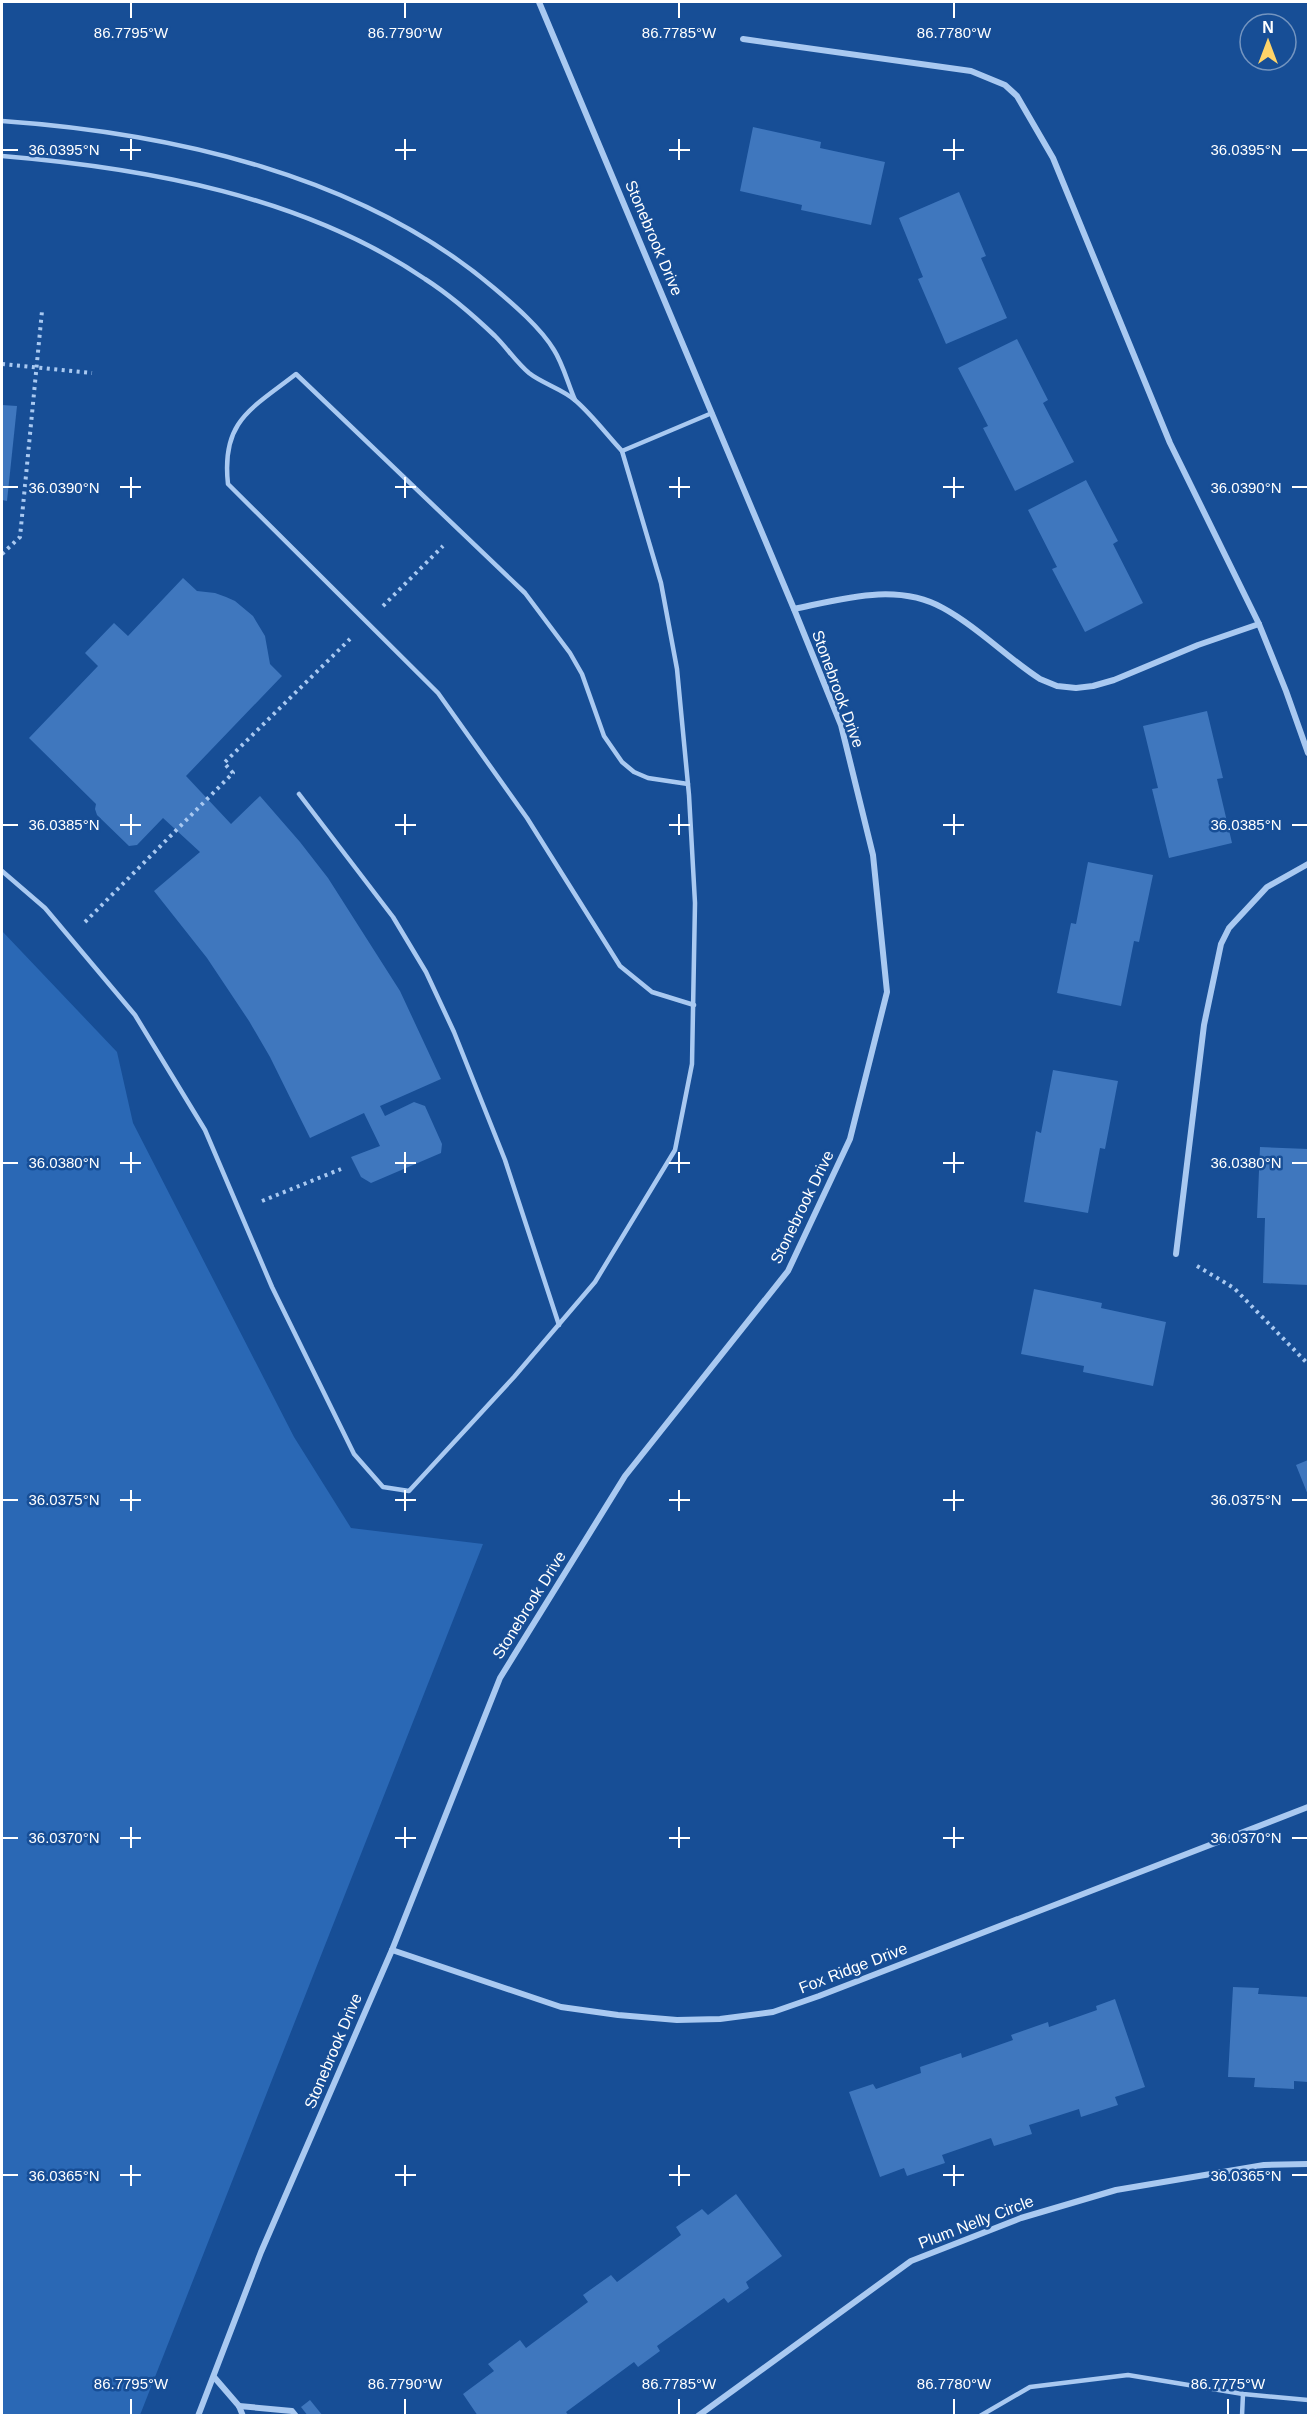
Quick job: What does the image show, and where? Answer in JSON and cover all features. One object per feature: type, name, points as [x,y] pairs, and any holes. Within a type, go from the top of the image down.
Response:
[{"type":"street","name":"Stonebrook Drive","points":[[198,2415],[261,2252],[392,1950],[500,1678],[625,1476],[788,1271],[850,1139],[887,992],[873,855],[841,725],[540,2]]},
{"type":"street","points":[[743,39],[971,71],[1005,85],[1017,96],[1053,158],[1170,443],[1259,624],[1286,690],[1308,753]]},
{"type":"street","points":[[794,609],[861,595],[894,594],[923,599],[943,608],[1040,679],[1057,686],[1076,688],[1114,680],[1189,649],[1259,624]]},
{"type":"street","points":[[1176,1254],[1204,1025],[1221,944],[1229,928],[1267,887],[1308,864]]},
{"type":"street","name":"Fox Ridge Drive","points":[[392,1950],[561,2007],[677,2020],[720,2019],[773,2012],[1308,1807]]},
{"type":"street","name":"Plum Nelly Circle","points":[[698,2415],[911,2261],[1021,2218],[1116,2190],[1264,2165],[1308,2164]]},
{"type":"street","points":[[214,2377],[239,2406],[243,2415]]},
{"type":"street","points":[[239,2406],[292,2411],[296,2415]]},
{"type":"lane","points":[[2,121],[90,131],[216,154],[314,183],[363,205],[446,250],[518,309],[554,350],[575,400]]},
{"type":"lane","points":[[2,156],[60,161],[238,196],[322,225],[392,258],[427,280],[496,337],[530,373],[575,400],[622,452],[663,594],[676,669],[687,784],[695,903],[694,1005],[692,1064],[675,1150],[595,1282],[410,1491],[383,1487],[354,1454],[272,1287],[206,1130],[135,1015],[45,908],[2,871]]},
{"type":"lane","points":[[687,784],[648,778],[634,772],[622,762],[604,736],[582,674],[570,653],[525,593],[296,375],[243,418],[232,433],[227,448],[228,484],[438,693],[527,818],[620,966],[652,992],[694,1005]]},
{"type":"lane","points":[[622,452],[712,413]]},
{"type":"lane","points":[[299,794],[393,917],[426,972],[454,1032],[505,1160],[559,1325]]},
{"type":"lane","points":[[980,2415],[1030,2388],[1128,2375],[1243,2394],[1308,2400]]},
{"type":"lane","points":[[1242,2415],[1243,2394]]},
{"type":"path","points":[[2,554],[20,537],[42,311]]},
{"type":"path","points":[[2,364],[92,373]]},
{"type":"path","points":[[70,936],[233,773],[224,764],[459,531]]},
{"type":"path","points":[[241,1210],[341,1169]]},
{"type":"path","points":[[1176,1254],[1234,1288],[1308,1364]]},
{"type":"shaded area","points":[[2,931],[117,1052],[133,1123],[294,1437],[351,1528],[483,1544],[140,2415],[2,2415]]},
{"type":"building","points":[[753,127],[821,142],[820,148],[885,162],[871,225],[801,210],[802,205],[740,191]]},
{"type":"building","points":[[959,192],[986,256],[981,258],[1007,318],[946,344],[918,279],[923,277],[899,218]]},
{"type":"building","points":[[1017,339],[1048,400],[1043,403],[1074,462],[1015,491],[983,428],[988,426],[958,368]]},
{"type":"building","points":[[2,405],[17,406],[7,501],[2,500]]},
{"type":"building","points":[[1086,480],[1118,541],[1113,544],[1143,603],[1085,632],[1052,569],[1057,567],[1028,510]]},
{"type":"building","points":[[183,578],[197,591],[215,593],[235,601],[253,616],[265,636],[270,664],[282,676],[186,776],[231,824],[260,796],[300,842],[328,878],[400,991],[441,1079],[380,1106],[385,1116],[414,1102],[425,1106],[442,1144],[441,1153],[371,1183],[361,1177],[351,1157],[380,1146],[364,1113],[310,1138],[270,1057],[249,1021],[207,958],[154,891],[200,852],[163,818],[137,845],[129,846],[97,815],[96,804],[29,738],[98,666],[85,653],[114,623],[128,636]]},
{"type":"building","points":[[1207,711],[1223,778],[1217,779],[1232,843],[1169,858],[1152,789],[1158,788],[1143,726]]},
{"type":"building","points":[[1088,862],[1153,875],[1139,942],[1134,941],[1121,1006],[1057,993],[1071,923],[1076,924]]},
{"type":"building","points":[[1053,1070],[1118,1081],[1105,1149],[1100,1148],[1088,1213],[1024,1202],[1036,1131],[1041,1133]]},
{"type":"building","points":[[1260,1147],[1308,1149],[1308,1285],[1263,1283],[1265,1218],[1257,1218]]},
{"type":"building","points":[[1034,1289],[1102,1303],[1101,1308],[1166,1322],[1153,1386],[1083,1372],[1084,1366],[1021,1354]]},
{"type":"building","points":[[1308,1460],[1308,1495],[1296,1465]]},
{"type":"building","points":[[1233,1987],[1259,1988],[1258,1994],[1308,1997],[1308,2082],[1294,2081],[1294,2089],[1254,2087],[1255,2078],[1228,2077]]},
{"type":"building","points":[[1115,1999],[1145,2087],[1115,2097],[1118,2105],[1081,2117],[1079,2109],[1029,2125],[1032,2134],[994,2146],[991,2138],[942,2155],[945,2163],[907,2176],[904,2168],[880,2177],[849,2092],[873,2084],[876,2089],[921,2073],[920,2067],[961,2053],[962,2058],[1013,2040],[1011,2035],[1048,2022],[1049,2027],[1097,2010],[1096,2006]]},
{"type":"building","points":[[736,2194],[782,2256],[746,2282],[749,2288],[728,2303],[724,2298],[657,2346],[660,2351],[638,2367],[634,2362],[566,2412],[569,2416],[478,2416],[463,2394],[494,2371],[488,2364],[520,2340],[526,2348],[588,2302],[583,2295],[611,2275],[617,2282],[681,2235],[676,2227],[702,2209],[708,2215]]},
{"type":"building","points":[[310,2400],[323,2416],[308,2416],[301,2407]]}]
